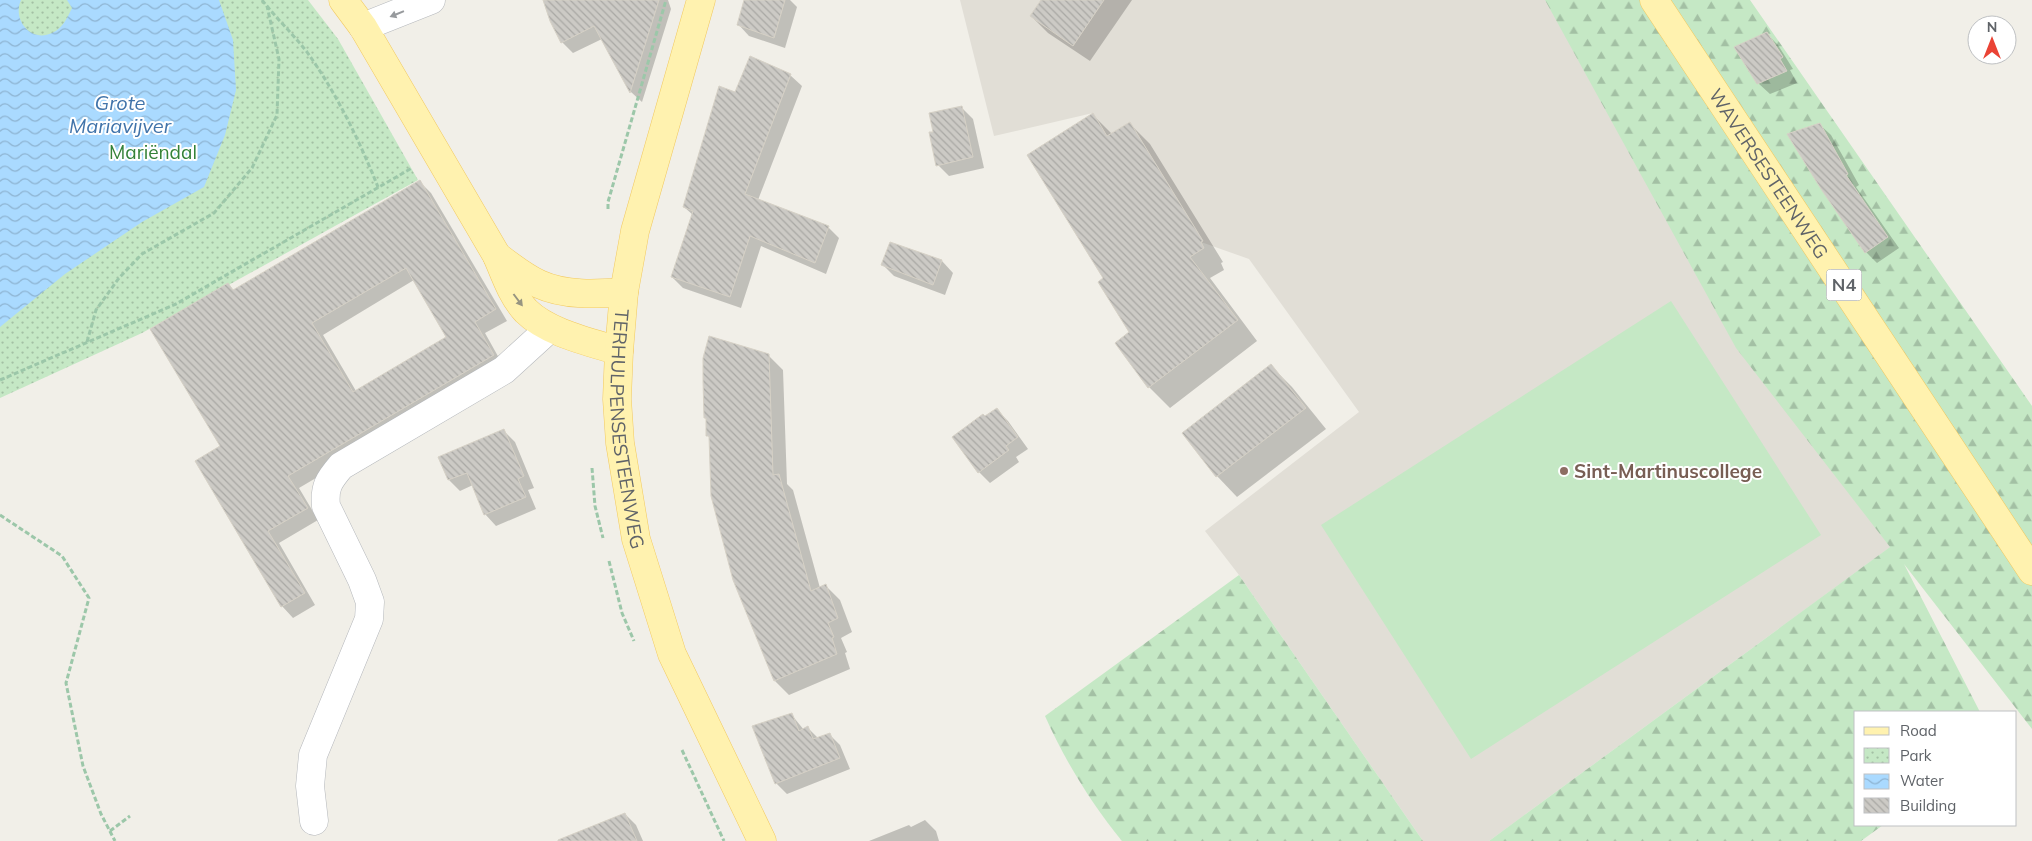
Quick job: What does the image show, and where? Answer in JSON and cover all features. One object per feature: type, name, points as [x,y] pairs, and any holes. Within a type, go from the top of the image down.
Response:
[{"type":"main road","points":[[343,0],[363,27],[497,256],[511,290],[526,311],[550,328],[619,351]]},
{"type":"main road","name":"TERHULPENSESTEENWEG","points":[[700,0],[635,231],[624,292],[619,351],[617,399],[620,443],[636,539],[672,654],[762,841]]},
{"type":"main road","name":"WAVERSESTEENWEG","points":[[1654,0],[2032,571]]},
{"type":"main road","points":[[497,256],[540,284],[563,291],[597,294],[624,292]]},
{"type":"street","points":[[363,27],[432,0]]},
{"type":"street","points":[[314,821],[310,786],[313,755],[369,619],[370,602],[362,580],[326,506],[325,496],[328,481],[341,466],[504,370],[550,328]]},
{"type":"path","points":[[262,0],[306,51],[332,88],[366,156],[378,187]]},
{"type":"path","points":[[87,342],[96,310],[120,278],[142,254],[214,213],[252,168],[277,115],[279,60],[267,6]]},
{"type":"path","points":[[0,380],[176,304],[436,154]]},
{"type":"path","points":[[0,515],[62,556],[89,598],[66,683],[83,766],[101,814],[115,841]]},
{"type":"path","points":[[708,806],[724,841]]},
{"type":"path","points":[[110,831],[130,816]]},
{"type":"shaded area","name":"Sint-Martinuscollege","points":[[960,0],[1546,0],[1893,545],[1489,841],[1423,841],[1239,575],[1205,531],[1359,412],[1249,259],[1201,242],[1203,240],[1130,122],[1107,136],[1093,113],[994,136]]},
{"type":"green space","name":"Mariëndal","points":[[0,0],[308,0],[338,39],[418,180],[142,333],[0,398]]},
{"type":"green space","points":[[1545,0],[1750,0],[2032,406],[2032,729],[1904,564],[1979,711],[1854,711],[1854,826],[1882,826],[1861,841],[1489,841],[1890,547],[1736,348]]},
{"type":"green space","points":[[1671,301],[1821,535],[1471,759],[1321,525]]},
{"type":"green space","points":[[1239,575],[1423,841],[1122,841],[1100,812],[1079,781],[1045,716]]},
{"type":"water","name":"Grote Mariavijver","points":[[0,0],[21,0],[19,15],[21,22],[31,32],[37,35],[44,35],[56,31],[64,22],[72,8],[67,0],[219,0],[233,40],[236,90],[225,135],[204,187],[142,222],[65,274],[0,327]]},
{"type":"building","points":[[543,0],[659,0],[630,93],[594,26],[561,43],[550,21]]},
{"type":"building","points":[[744,0],[785,0],[774,38],[737,25]]},
{"type":"building","points":[[1041,0],[1104,0],[1073,46],[1030,16]]},
{"type":"building","points":[[1767,32],[1783,57],[1780,59],[1787,71],[1757,84],[1734,47]]},
{"type":"building","points":[[750,56],[791,74],[745,194],[829,226],[815,263],[750,236],[730,297],[671,277],[693,211],[683,207],[719,86],[735,92]]},
{"type":"building","points":[[962,106],[973,157],[936,166],[929,132],[933,132],[929,113]]},
{"type":"building","points":[[1093,113],[1107,136],[1130,122],[1203,241],[1201,242],[1204,248],[1190,257],[1238,320],[1148,388],[1115,343],[1129,332],[1098,282],[1103,278],[1027,155]]},
{"type":"building","points":[[1820,123],[1848,174],[1846,175],[1888,237],[1865,253],[1821,189],[1787,134]]},
{"type":"building","points":[[420,180],[496,309],[475,322],[494,355],[288,476],[308,508],[268,531],[305,593],[281,607],[195,461],[220,446],[150,329],[228,283],[233,290]],"holes":[[[406,268],[446,337],[353,392],[312,323]]]},
{"type":"building","points":[[890,242],[942,260],[933,285],[881,265]]},
{"type":"building","points":[[709,336],[769,354],[773,475],[779,474],[811,591],[826,584],[838,618],[828,623],[834,637],[832,638],[837,654],[774,681],[733,580],[711,496],[709,436],[706,436],[706,418],[704,418],[703,380],[703,358]]},
{"type":"building","points":[[1271,364],[1306,408],[1216,477],[1182,433]]},
{"type":"building","points":[[997,408],[1018,437],[1006,446],[1009,450],[978,473],[952,437],[983,414],[985,416]]},
{"type":"building","points":[[504,429],[524,476],[518,479],[526,497],[484,515],[467,473],[448,480],[438,457]]},
{"type":"building","points":[[792,713],[799,731],[808,726],[813,739],[830,733],[840,758],[775,784],[752,726]]},
{"type":"building","points":[[625,813],[637,841],[558,841],[558,840]]},
{"type":"place","name":"Sint-Martinuscollege","points":[[1564,471]]}]
